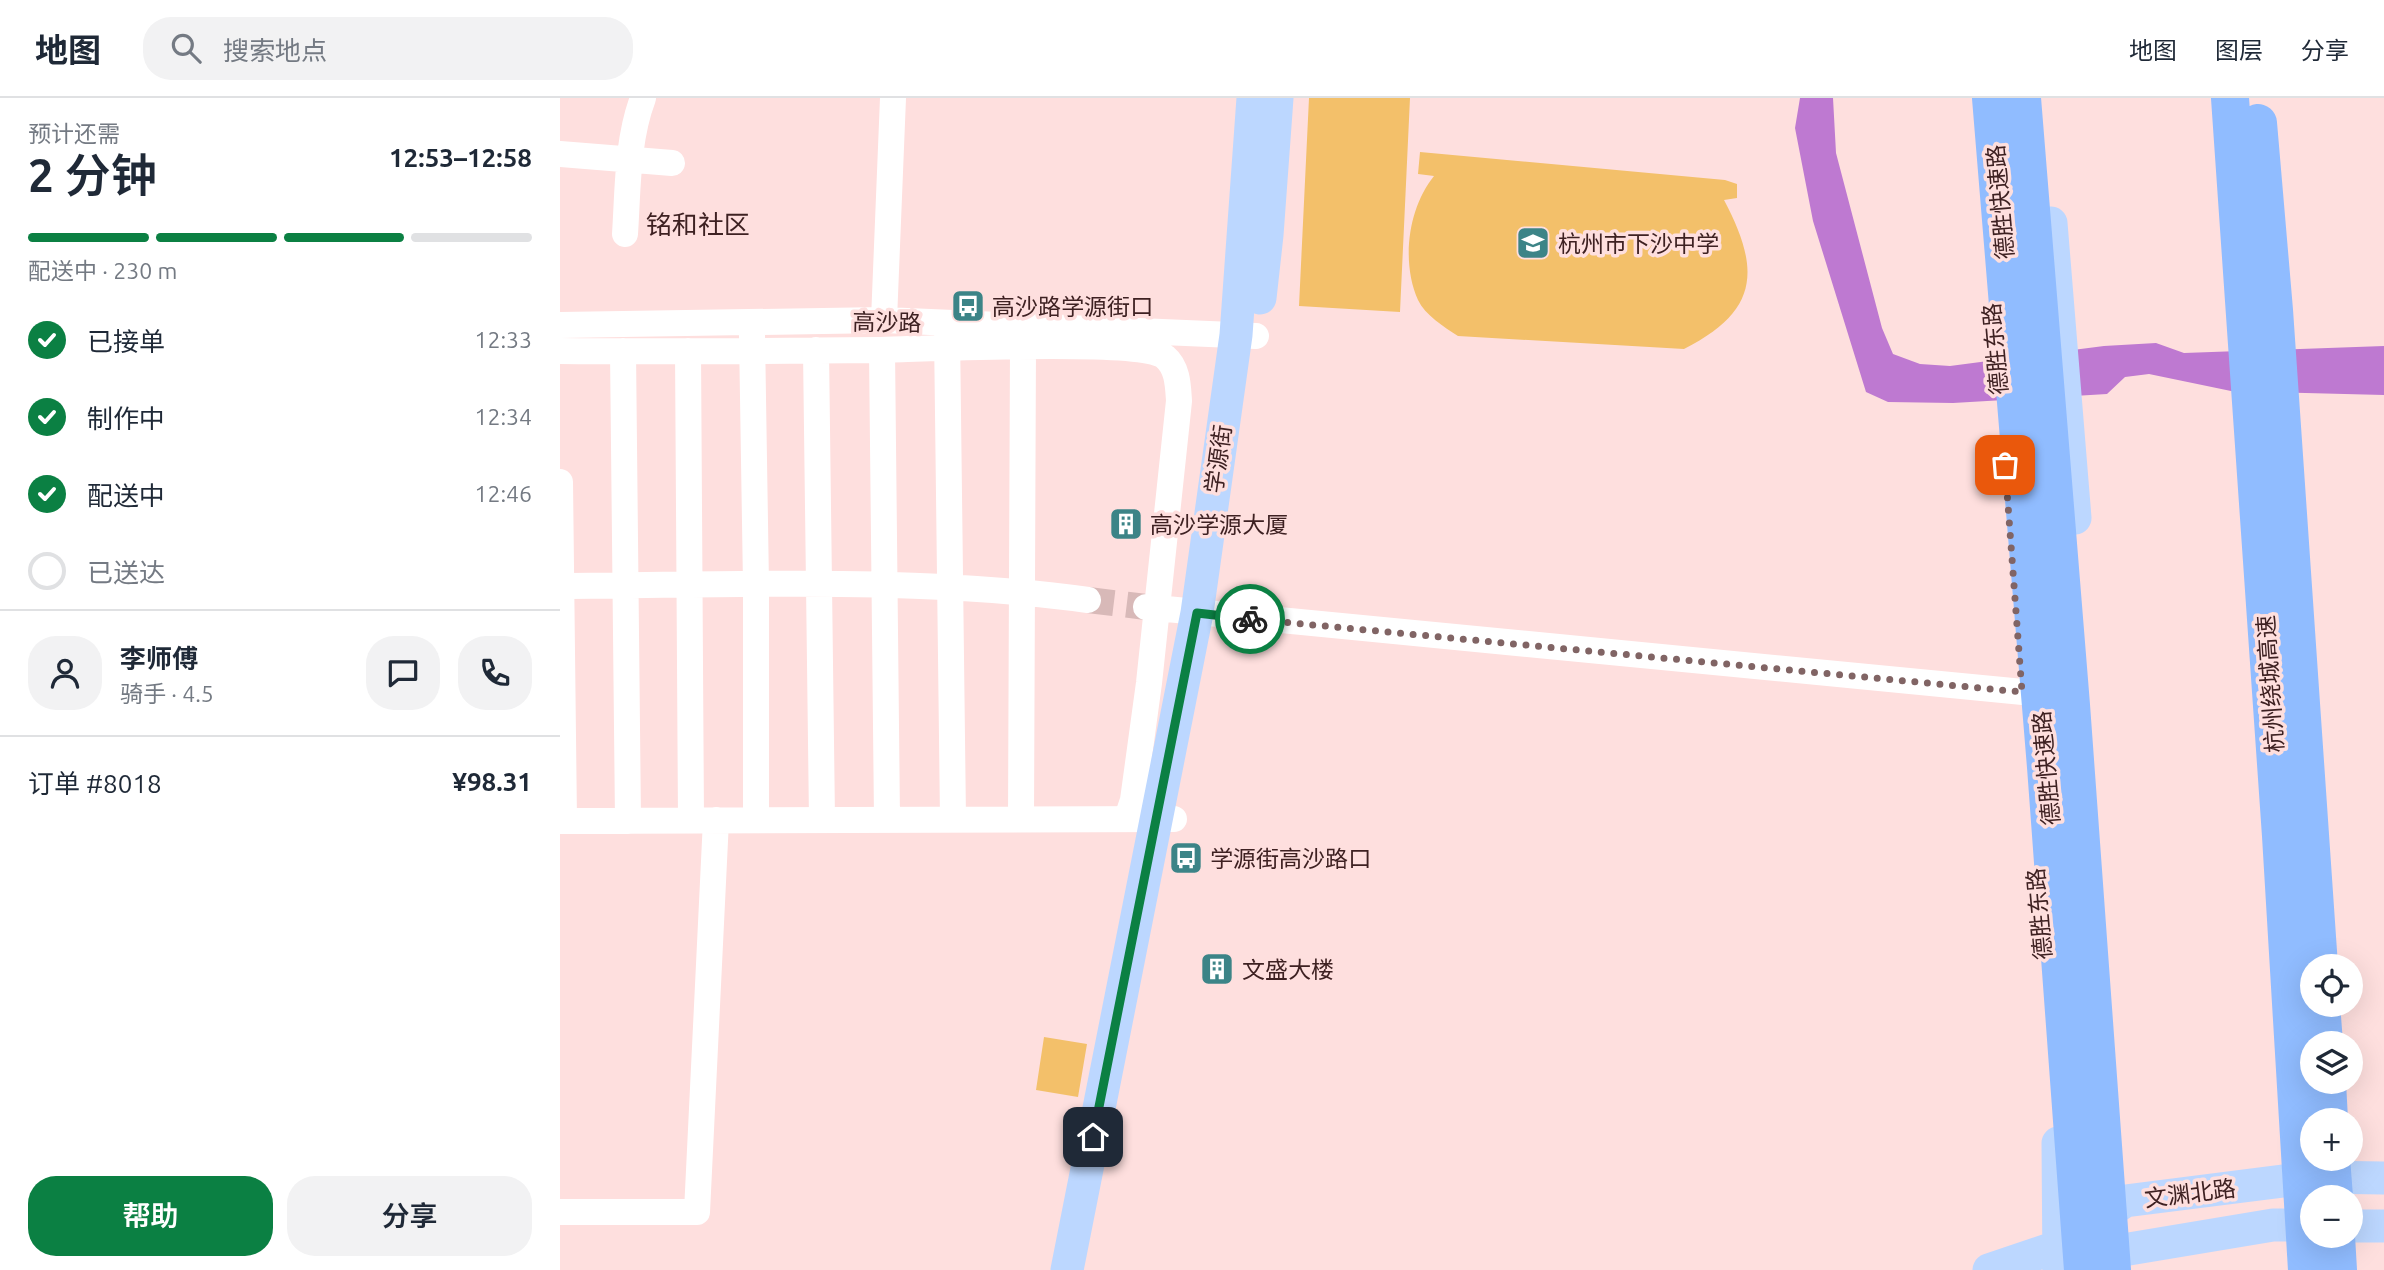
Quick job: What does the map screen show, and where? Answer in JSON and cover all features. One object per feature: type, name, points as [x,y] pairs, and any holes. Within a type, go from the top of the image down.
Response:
[{"type":"highway","name":"德胜快速路","points":[[1991,98],[2044,739],[2066,1262]]},
{"type":"highway","name":"德胜快速路","points":[[2022,98],[2072,718],[2124,1263]]},
{"type":"highway","name":"杭州绕城高速","points":[[2230,98],[2313,1108]]},
{"type":"highway","name":"杭州绕城高速","points":[[2256,98],[2275,324],[2318,954]]},
{"type":"highway","name":"杭州绕城高速","points":[[2308,1270],[2312,1171]]},
{"type":"highway","points":[[2337,1248],[2339,1270]]},
{"type":"main road","name":"学源街","points":[[1067,1270],[1153,818],[1236,474],[1246,336],[1253,98]]},
{"type":"main road","name":"学源街","points":[[1246,336],[1267,235],[1277,98]]},
{"type":"main road","name":"德胜东路","points":[[1973,98],[2066,1262]]},
{"type":"main road","points":[[2041,98],[2069,435],[2125,1201],[2124,1263]]},
{"type":"main road","name":"学源街","points":[[1088,1270],[1153,818]]},
{"type":"main road","name":"文渊北路","points":[[2066,1262],[2125,1201],[2315,1177],[2384,1178]]},
{"type":"main road","name":"文渊北路","points":[[2066,1262],[2124,1263],[2273,1225],[2300,1225]]},
{"type":"main road","points":[[2363,1226],[2384,1226]]},
{"type":"main road","points":[[1989,1270],[2066,1262]]},
{"type":"street","points":[[625,234],[630,159],[637,114],[643,98]]},
{"type":"street","points":[[884,320],[894,98]]},
{"type":"street","points":[[560,154],[673,163]]},
{"type":"street","name":"高沙路","points":[[560,325],[884,320],[947,335],[1246,336]]},
{"type":"street","points":[[751,322],[756,585],[756,820]]},
{"type":"street","points":[[947,335],[953,819]]},
{"type":"street","points":[[560,351],[882,350],[947,335],[1023,346],[1144,349],[1165,357],[1177,375],[1179,401],[1152,608],[1135,787],[1153,818]]},
{"type":"street","points":[[1021,818],[1023,346]]},
{"type":"street","points":[[816,350],[822,820]]},
{"type":"street","points":[[882,350],[887,819]]},
{"type":"street","points":[[623,351],[628,821]]},
{"type":"street","points":[[560,1212],[697,1212],[704,820],[690,586],[688,351]]},
{"type":"street","points":[[560,482],[562,821],[1153,818]]},
{"type":"street","points":[[561,586],[884,584],[1023,591],[1088,600]]},
{"type":"street","points":[[1152,608],[2022,692]]},
{"type":"shaded area","points":[[1309,98],[1410,98],[1400,312],[1299,306]]},
{"type":"shaded area","points":[[1800,98],[1833,98],[1836,153],[1882,328],[1893,354],[1920,364],[1950,366],[2104,346],[2156,343],[2184,353],[2384,346],[2384,395],[2231,391],[2149,374],[2125,377],[2107,394],[1953,403],[1888,402],[1866,392],[1813,221],[1795,128]]},
{"type":"shaded area","points":[[1420,152],[1725,180],[1737,184],[1737,198],[1724,200],[1744,247],[1746,286],[1739,304],[1727,320],[1709,335],[1684,349],[1458,336],[1425,311],[1413,285],[1409,253],[1413,219],[1425,189],[1434,176],[1418,174]]},
{"type":"shaded area","points":[[1044,1037],[1087,1044],[1078,1097],[1036,1090]]},
{"type":"tunnel","points":[[1088,600],[1146,607]]},
{"type":"way so far","points":[[1250,619],[2022,692],[2005,465]]},
{"type":"place","name":"杭州市下沙中学","points":[[1533,243]]},
{"type":"place","name":"高沙路学源街口","points":[[968,306]]},
{"type":"place","name":"高沙学源大厦","points":[[1126,524]]},
{"type":"place","name":"学源街高沙路口","points":[[1186,858]]},
{"type":"place","name":"文盛大楼","points":[[1217,969]]},
{"type":"district","name":"铭和社区","points":[[698,224]]},
{"type":"route","points":[[1093,1137],[1197,613],[1250,619]]}]
